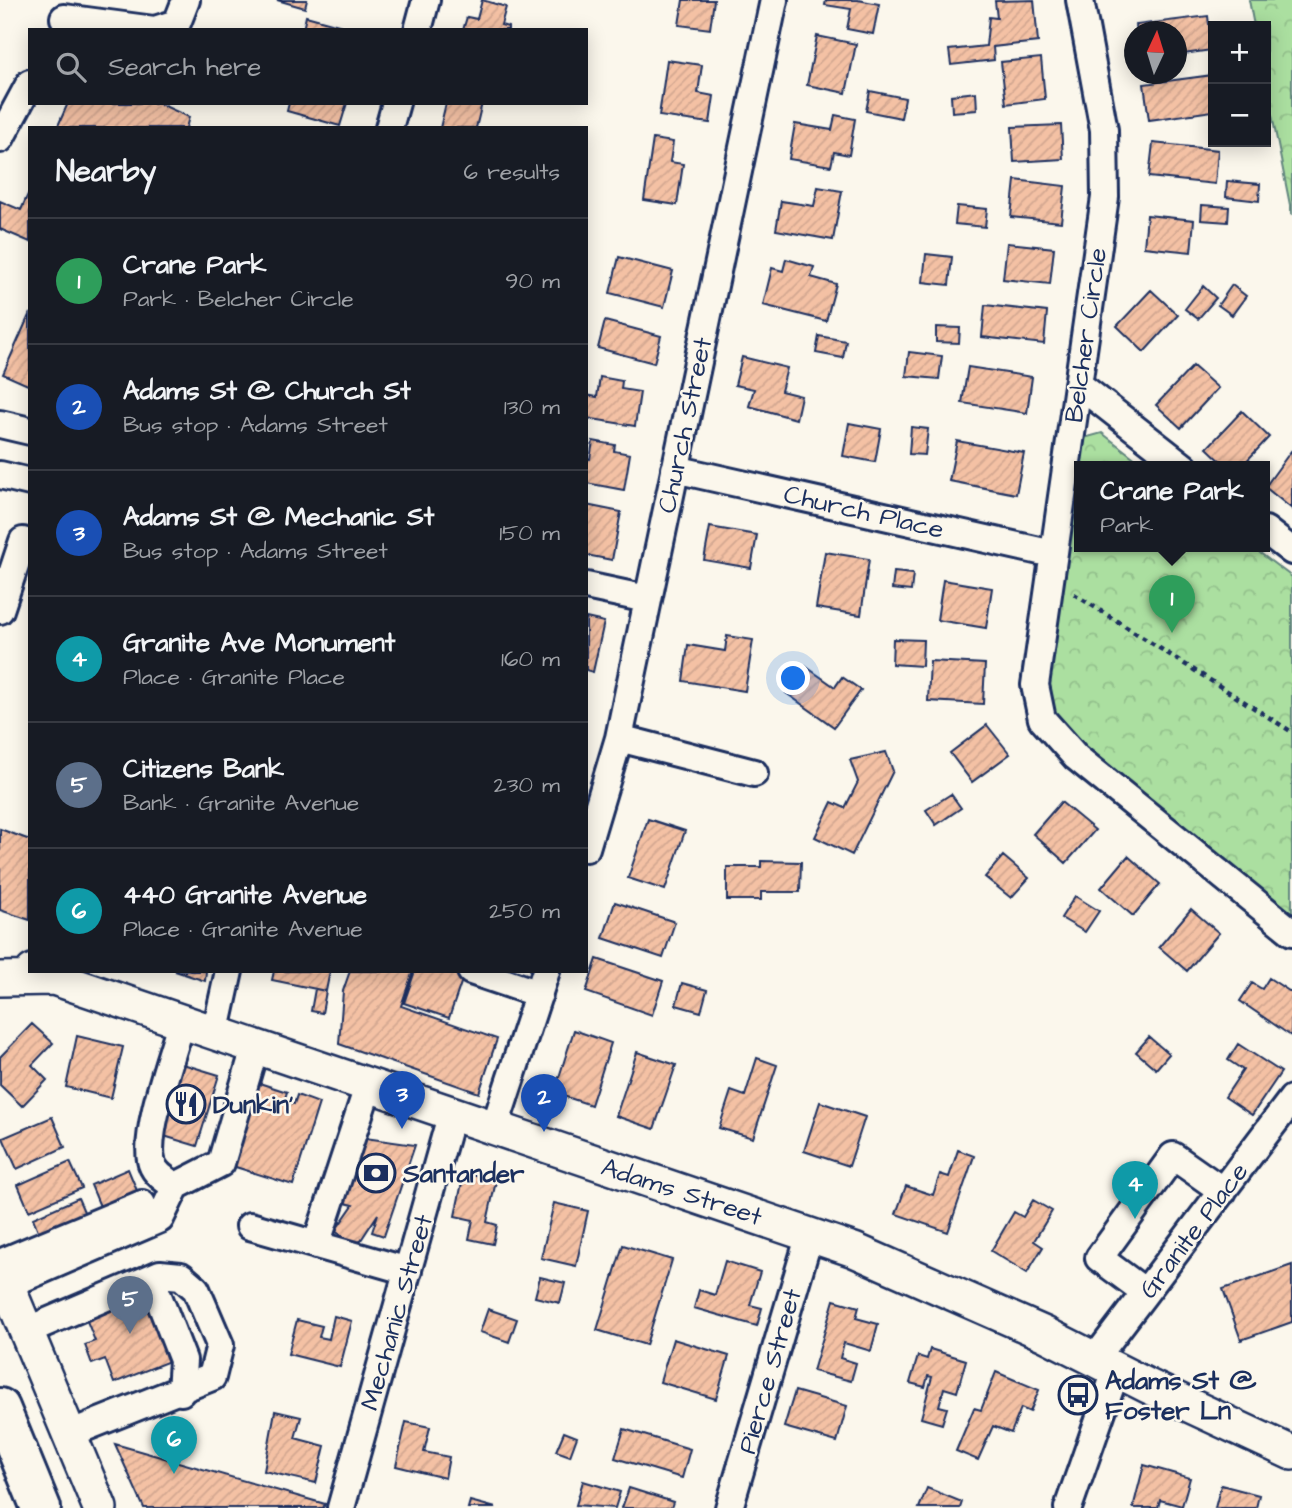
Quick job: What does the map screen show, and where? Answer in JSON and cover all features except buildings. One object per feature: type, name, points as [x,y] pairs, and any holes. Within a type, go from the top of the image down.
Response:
[{"type":"highway","points":[[0,1408],[41,1508]]},
{"type":"highway","points":[[0,1466],[17,1508]]},
{"type":"main road","name":"Adams Street","points":[[0,960],[28,970]]},
{"type":"main road","name":"Adams Street","points":[[0,979],[38,973],[452,1116],[810,1234],[1045,1334],[1292,1453]]},
{"type":"main road","points":[[2,1272],[100,1508]]},
{"type":"street","points":[[161,28],[177,23],[186,0]]},
{"type":"street","points":[[419,28],[426,0]]},
{"type":"street","name":"Church Street","points":[[588,841],[619,738],[774,0]]},
{"type":"street","name":"Belcher Circle","points":[[1080,0],[1104,130],[1105,197],[1035,685],[1042,719],[1076,757],[1292,932]]},
{"type":"street","points":[[65,16],[141,28]]},
{"type":"street","points":[[0,139],[28,87]]},
{"type":"street","points":[[390,126],[395,105]]},
{"type":"street","points":[[1078,384],[1176,461]]},
{"type":"street","points":[[0,424],[28,431]]},
{"type":"street","name":"Church Place","points":[[675,469],[1051,566]]},
{"type":"street","points":[[0,475],[28,482]]},
{"type":"street","points":[[1270,534],[1292,551]]},
{"type":"street","points":[[0,610],[17,540]]},
{"type":"street","points":[[588,586],[648,599]]},
{"type":"street","points":[[619,738],[754,773]]},
{"type":"street","points":[[215,1035],[229,973]]},
{"type":"street","points":[[483,973],[542,983],[494,1129]]},
{"type":"street","points":[[176,1186],[165,1180],[151,1163],[150,1141],[181,1023]]},
{"type":"street","points":[[2,1272],[58,1263],[160,1219],[176,1186],[220,1163],[255,1048]]},
{"type":"street","points":[[316,1245],[368,1087]]},
{"type":"street","name":"Granite Place","points":[[1068,1508],[1105,1365],[1145,1292],[1292,1099]]},
{"type":"street","name":"Mechanic Street","points":[[341,1508],[452,1116]]},
{"type":"street","points":[[1145,1292],[1100,1258],[1173,1156],[1223,1191]]},
{"type":"street","points":[[2,1272],[142,1205]]},
{"type":"street","points":[[250,1226],[408,1271]]},
{"type":"street","name":"Pierce Street","points":[[729,1508],[810,1234]]},
{"type":"street","points":[[26,1331],[160,1274],[181,1276],[196,1289],[220,1345],[212,1377],[181,1392],[69,1434]]},
{"type":"street","points":[[151,1278],[183,1360],[181,1392]]},
{"type":"path","points":[[1051,566],[1292,732]]},
{"type":"green space","points":[[1249,0],[1292,0],[1292,215],[1271,110],[1271,21],[1253,21]]},
{"type":"green space","points":[[1102,433],[1138,461],[1081,461],[1084,438]]},
{"type":"green space","points":[[1074,500],[1074,552],[1259,552],[1292,577],[1292,913],[1053,726],[1043,689]]},
{"type":"place","name":"Crane Park","points":[[1172,633]]},
{"type":"place","name":"Dunkin'","points":[[186,1104]]},
{"type":"place","name":"Adams St @ Mechanic St","points":[[402,1129]]},
{"type":"place","name":"Adams St @ Church St","points":[[544,1132]]},
{"type":"place","name":"Santander","points":[[376,1173]]},
{"type":"place","name":"Granite Ave Monument","points":[[1135,1219]]},
{"type":"place","name":"Citizens Bank","points":[[130,1334]]},
{"type":"place","name":"Adams St @ Foster Ln","points":[[1078,1395]]},
{"type":"place","name":"440 Granite Avenue","points":[[174,1474]]}]
